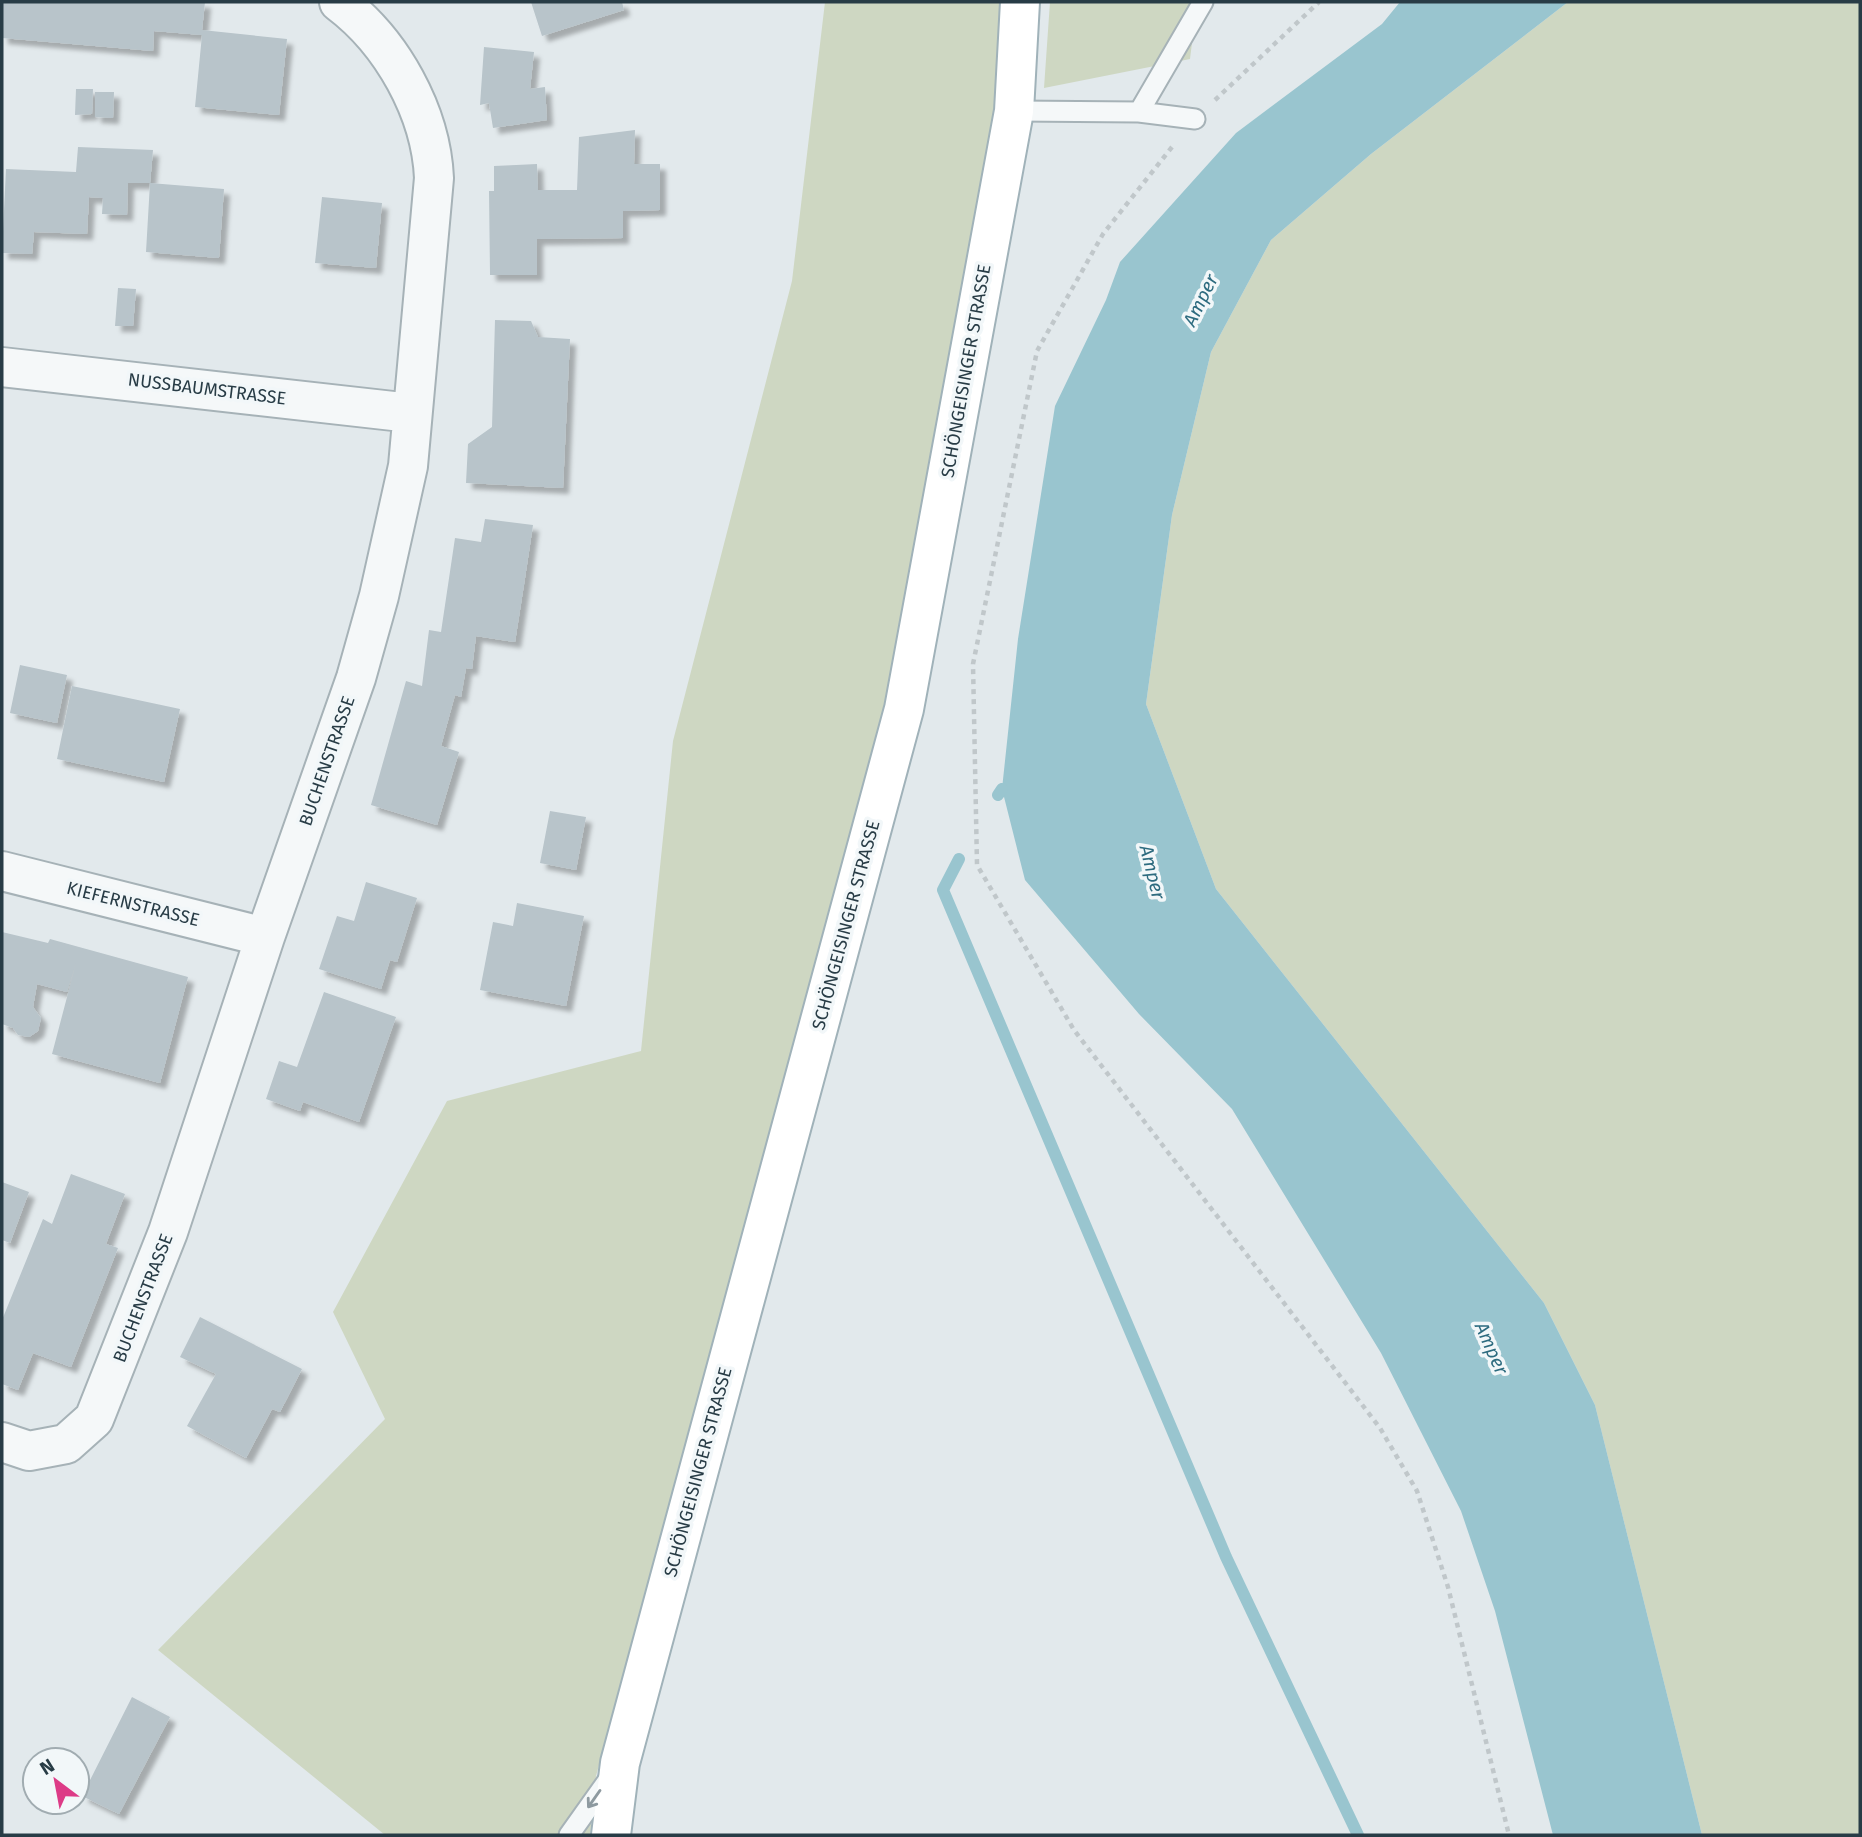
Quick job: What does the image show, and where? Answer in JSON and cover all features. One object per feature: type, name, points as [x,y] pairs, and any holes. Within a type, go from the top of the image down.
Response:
[{"type":"main road","name":"SCHÖNGEISINGER STRASSE","points":[[611,1835],[620,1763],[904,709],[1014,111],[1020,2]]},
{"type":"street","name":"BUCHENSTRASSE","points":[[2,1442],[29,1451],[66,1444],[94,1419],[168,1232],[265,937],[356,678],[379,596],[408,466],[434,178],[433,159],[427,128],[399,73],[378,41],[339,2]]},
{"type":"street","name":"NUSSBAUMSTRASSE","points":[[2,367],[411,413]]},
{"type":"street","name":"KIEFERNSTRASSE","points":[[2,871],[265,937]]},
{"type":"lane","points":[[1139,112],[1203,2]]},
{"type":"lane","points":[[1014,111],[1139,112],[1195,119]]},
{"type":"lane","points":[[569,1835],[620,1763]]},
{"type":"path","points":[[1319,2],[1195,119],[1103,234],[1037,351],[973,664],[977,865],[1074,1030],[1372,1417],[1417,1491],[1448,1587],[1509,1835]]},
{"type":"green space","points":[[825,2],[1000,2],[996,108],[888,703],[596,1776],[590,1835],[385,1835],[158,1650],[385,1419],[333,1312],[447,1101],[641,1051],[673,741],[792,281]]},
{"type":"green space","points":[[1050,2],[1197,2],[1190,59],[1044,88]]},
{"type":"green space","points":[[1568,2],[1860,2],[1860,1835],[1702,1835],[1595,1405],[1544,1303],[1216,889],[1146,704],[1172,515],[1211,352],[1271,240],[1371,154]]},
{"type":"water","name":"Amper","points":[[1400,2],[1568,2],[1371,154],[1271,240],[1211,352],[1172,515],[1146,704],[1216,889],[1544,1303],[1595,1405],[1702,1835],[1553,1835],[1495,1611],[1461,1511],[1381,1353],[1232,1109],[1139,1014],[1025,880],[1002,789],[1018,639],[1055,406],[1106,300],[1120,262],[1236,133],[1382,24]]},
{"type":"building","points":[[2,2],[205,2],[202,30],[287,39],[279,115],[195,107],[202,35],[154,31],[153,51],[2,38]]},
{"type":"building","points":[[531,2],[622,2],[624,10],[542,36]]},
{"type":"building","points":[[484,47],[534,52],[530,89],[545,87],[547,120],[493,128],[489,103],[480,105]]},
{"type":"building","points":[[76,89],[93,89],[92,114],[75,115]]},
{"type":"building","points":[[95,92],[114,92],[113,118],[95,117]]},
{"type":"building","points":[[635,130],[634,164],[660,164],[660,210],[623,211],[623,238],[537,239],[537,275],[490,275],[489,191],[494,191],[494,166],[537,164],[538,190],[577,190],[579,137]]},
{"type":"building","points":[[78,147],[153,150],[150,183],[128,183],[127,215],[102,214],[103,198],[89,197],[87,234],[34,232],[32,254],[2,253],[6,169],[76,172]]},
{"type":"building","points":[[150,183],[224,189],[219,258],[146,252]]},
{"type":"building","points":[[322,197],[382,203],[376,268],[315,263]]},
{"type":"building","points":[[118,288],[136,289],[133,326],[115,326]]},
{"type":"building","points":[[495,320],[531,321],[538,337],[570,339],[563,488],[466,483],[468,444],[492,427]]},
{"type":"building","points":[[485,519],[533,525],[515,642],[476,636],[472,669],[466,668],[461,697],[455,695],[441,746],[459,752],[437,825],[371,805],[406,681],[422,686],[429,630],[441,632],[455,538],[481,542]]},
{"type":"building","points":[[20,665],[67,675],[57,723],[10,713]]},
{"type":"building","points":[[72,686],[180,709],[164,782],[57,759]]},
{"type":"building","points":[[550,811],[586,817],[576,870],[540,863]]},
{"type":"building","points":[[366,882],[417,898],[397,962],[390,960],[381,989],[319,969],[337,916],[354,921]]},
{"type":"building","points":[[517,903],[584,916],[566,1006],[480,990],[493,922],[513,926]]},
{"type":"building","points":[[2,932],[48,943],[50,939],[188,977],[160,1083],[52,1054],[76,963],[67,992],[37,984],[33,1007],[41,1018],[38,1031],[29,1037],[18,1035],[13,1028],[2,1024]]},
{"type":"building","points":[[324,992],[396,1017],[359,1122],[303,1102],[300,1111],[266,1099],[279,1061],[297,1067]]},
{"type":"building","points":[[71,1174],[125,1194],[106,1244],[118,1248],[71,1367],[33,1353],[18,1390],[2,1384],[2,1320],[43,1219],[52,1224]]},
{"type":"building","points":[[2,1182],[29,1192],[10,1243],[2,1240]]},
{"type":"building","points":[[200,1317],[302,1369],[280,1412],[272,1409],[246,1458],[187,1426],[216,1374],[180,1357]]},
{"type":"building","points":[[132,1697],[170,1717],[119,1814],[91,1800],[91,1778]]},
{"type":"waterway","points":[[998,795],[1002,789]]},
{"type":"waterway","points":[[959,859],[943,890],[1226,1557],[1358,1835]]}]
